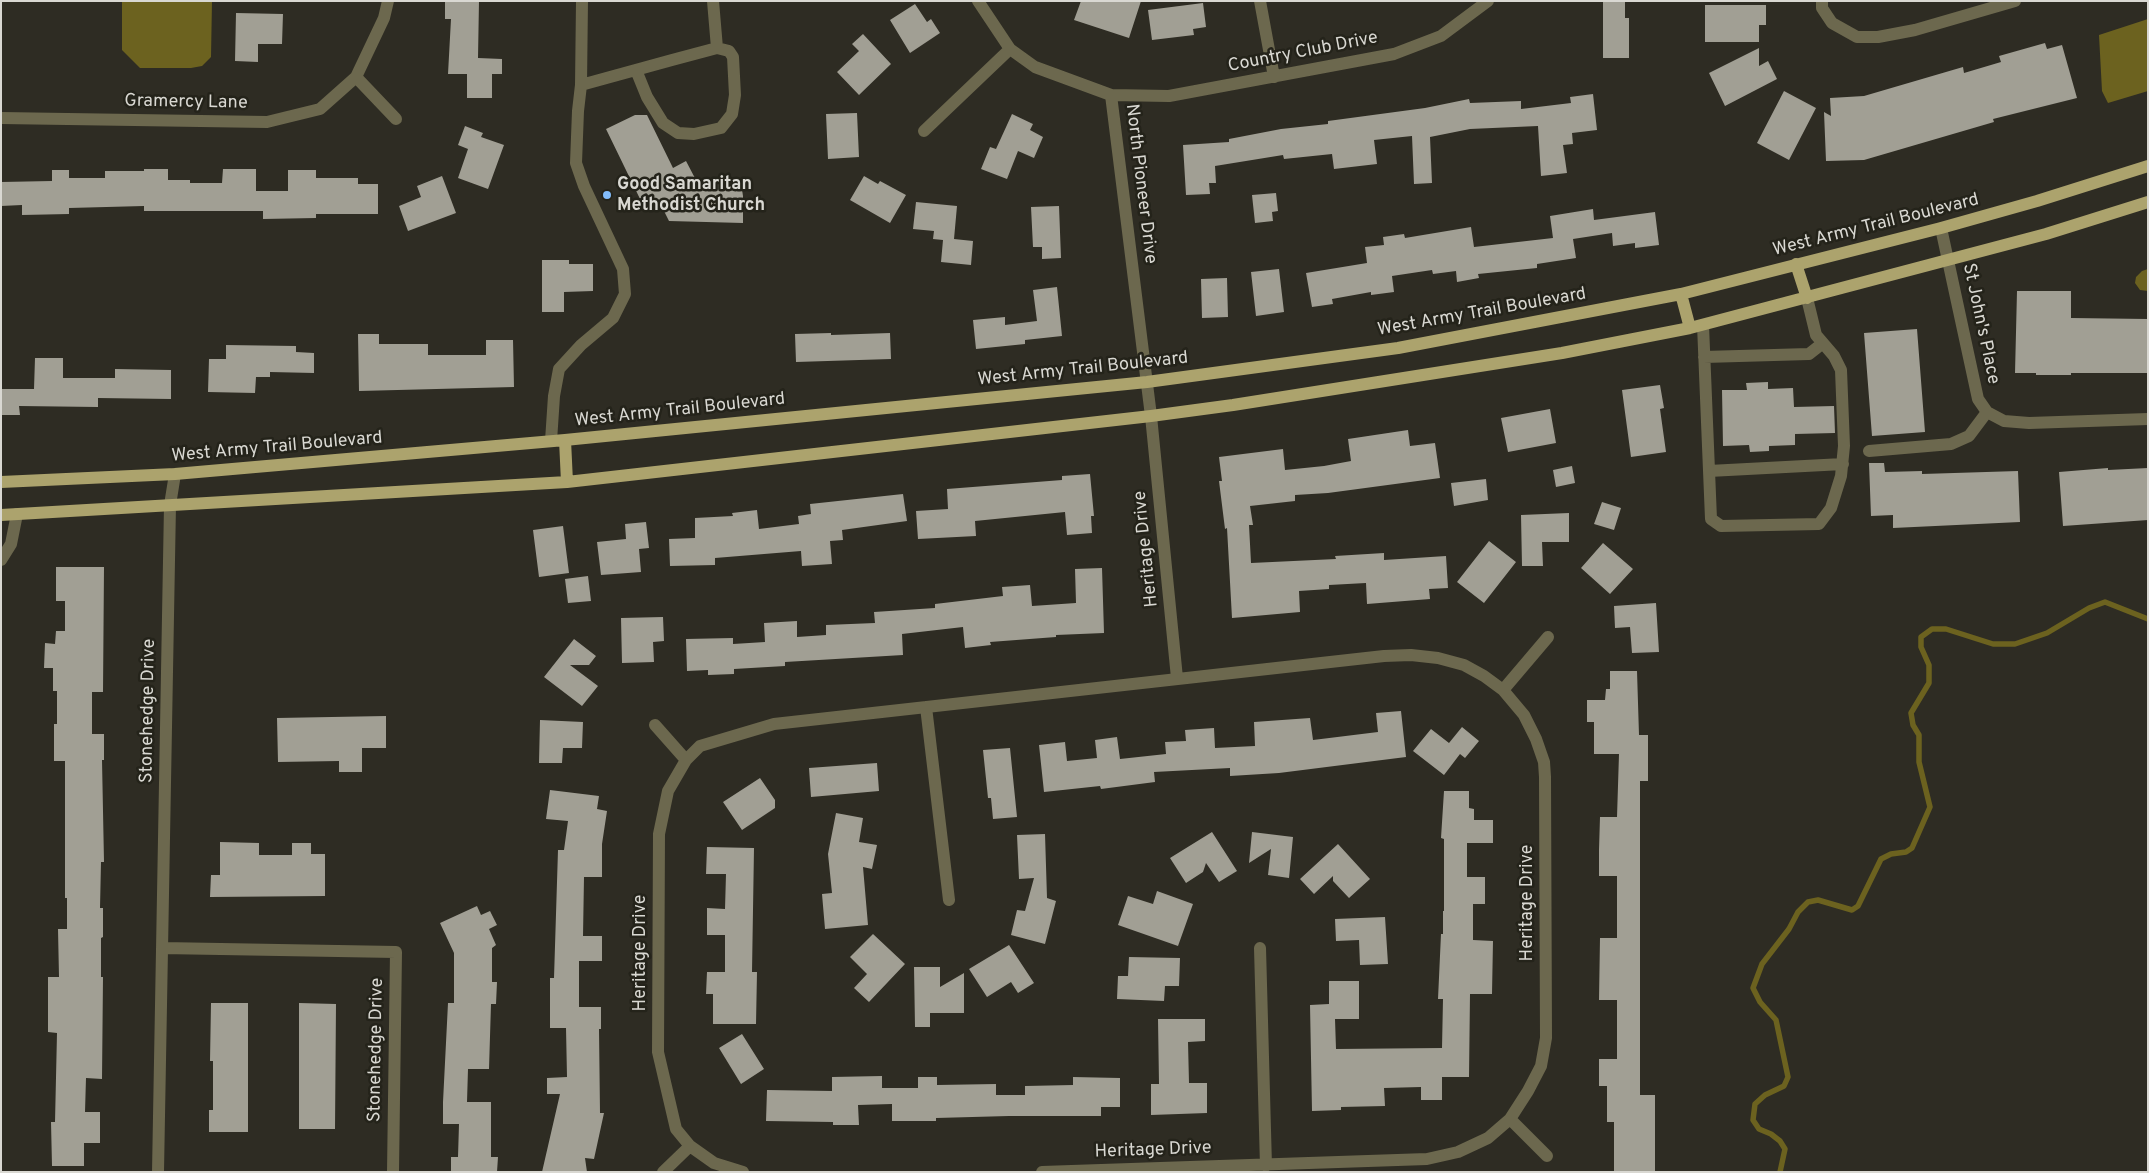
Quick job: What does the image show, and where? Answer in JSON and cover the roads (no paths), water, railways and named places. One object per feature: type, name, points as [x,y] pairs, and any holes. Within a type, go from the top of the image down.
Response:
[{"type":"main road","name":"West Army Trail Boulevard","points":[[1,482],[175,474],[565,440],[1147,382],[1398,348],[1680,294],[1941,228],[2037,201],[2148,166]]},
{"type":"main road","points":[[1,515],[567,482],[1151,416],[1562,353],[1696,327],[2046,234],[2148,202]]},
{"type":"main road","points":[[1796,264],[1807,298]]},
{"type":"main road","points":[[1680,294],[1696,327]]},
{"type":"main road","points":[[565,440],[567,482]]},
{"type":"street","points":[[388,1],[384,18],[356,77],[396,119]]},
{"type":"street","points":[[551,441],[554,396],[559,369],[581,345],[613,318],[625,294],[623,269],[584,186],[576,163],[581,85],[582,1]]},
{"type":"street","points":[[713,1],[716,48]]},
{"type":"street","name":"North Pioneer Drive","points":[[978,1],[1010,48],[1035,66],[1111,95],[1151,416]]},
{"type":"street","points":[[1260,1],[1274,77]]},
{"type":"street","name":"Country Club Drive","points":[[1111,95],[1169,96],[1394,54],[1441,36],[1488,1]]},
{"type":"street","points":[[1822,1],[1822,8],[1832,23],[1857,38],[1878,37],[1915,30],[2015,1]]},
{"type":"street","points":[[581,85],[631,71],[716,48],[729,51],[733,57],[735,95],[732,114],[720,128],[694,134],[678,134],[663,123],[631,71]]},
{"type":"street","points":[[924,131],[1010,48]]},
{"type":"street","name":"Gramercy Lane","points":[[1,118],[267,122],[320,108],[356,77]]},
{"type":"street","name":"St John's Place","points":[[1941,228],[1978,399],[1987,412],[2004,421],[2029,423],[2148,419]]},
{"type":"street","points":[[1696,327],[1704,357],[1711,519],[1721,526],[1819,524],[1831,508],[1843,464],[1841,370],[1834,356],[1816,335],[1807,298]]},
{"type":"street","points":[[1704,357],[1809,354],[1823,343]]},
{"type":"street","points":[[1870,451],[1951,444],[1970,436],[1987,412]]},
{"type":"street","name":"Heritage Drive","points":[[1151,416],[1177,678]]},
{"type":"street","points":[[1709,471],[1843,464]]},
{"type":"street","name":"Stonehedge Drive","points":[[158,1172],[170,505],[175,474]]},
{"type":"street","points":[[1,560],[11,544],[17,514]]},
{"type":"street","points":[[1503,690],[1548,637]]},
{"type":"street","name":"Heritage Drive","points":[[742,1172],[714,1163],[690,1146],[676,1129],[658,1052],[658,834],[668,791],[686,760],[700,746],[774,724],[1384,656],[1411,655],[1438,658],[1464,665],[1484,676],[1503,690],[1524,715],[1536,739],[1544,762],[1545,777],[1546,1038],[1541,1066],[1528,1092],[1510,1119],[1488,1138],[1458,1152],[1427,1159],[1266,1166],[1042,1172]]},
{"type":"street","points":[[926,707],[949,900]]},
{"type":"street","points":[[655,725],[686,760]]},
{"type":"street","name":"Stonehedge Drive","points":[[162,948],[396,952],[393,1172]]},
{"type":"street","points":[[1260,948],[1266,1166]]},
{"type":"street","points":[[1510,1119],[1547,1156]]},
{"type":"street","points":[[663,1172],[690,1146]]},
{"type":"waterway","points":[[1780,1172],[1785,1149],[1780,1141],[1771,1134],[1759,1129],[1753,1120],[1755,1104],[1765,1095],[1784,1086],[1788,1077],[1776,1020],[1760,1002],[1753,988],[1762,964],[1789,929],[1798,912],[1808,902],[1818,900],[1852,910],[1858,906],[1881,859],[1891,854],[1906,852],[1912,848],[1930,807],[1919,762],[1919,735],[1913,725],[1911,713],[1929,683],[1929,665],[1921,647],[1921,637],[1932,629],[1946,629],[1993,644],[2015,644],[2047,633],[2089,608],[2105,602],[2148,619]]},
{"type":"place","name":"Good Samaritan Methodist Church","points":[[607,195]]}]
